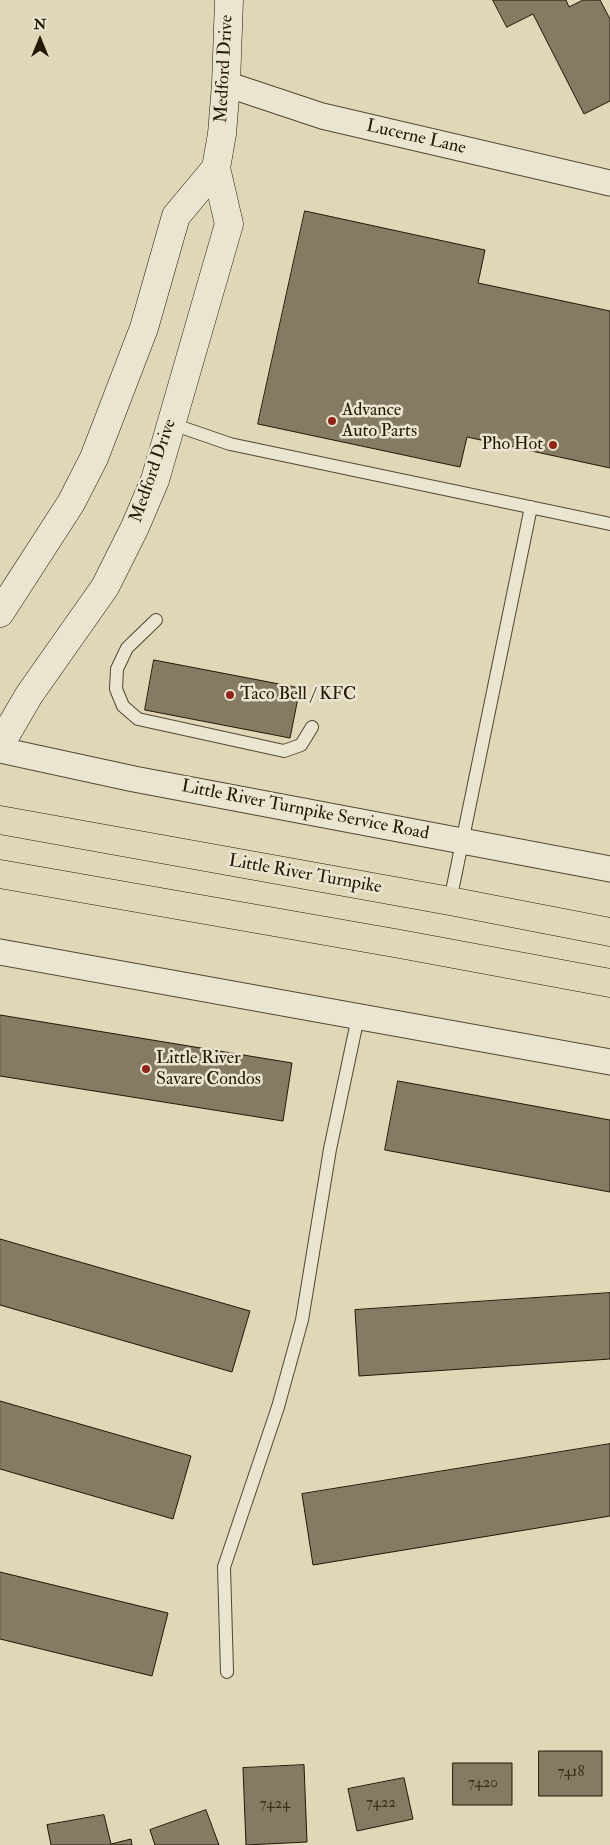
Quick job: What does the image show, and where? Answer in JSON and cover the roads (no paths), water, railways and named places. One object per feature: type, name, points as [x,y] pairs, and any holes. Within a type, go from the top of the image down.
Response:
[{"type":"main road","name":"Little River Turnpike","points":[[0,820],[450,901],[610,932]]},
{"type":"main road","points":[[0,874],[610,983]]},
{"type":"street","name":"Medford Drive","points":[[0,745],[29,696],[105,588],[135,527],[154,480],[172,424],[230,224],[216,168],[222,134],[226,84],[229,0]]},
{"type":"street","name":"Lucerne Lane","points":[[226,84],[322,116],[610,182]]},
{"type":"street","name":"Medford Drive","points":[[0,613],[71,503],[94,458],[144,328],[176,216],[216,168]]},
{"type":"street","name":"Little River Turnpike Service Road","points":[[0,750],[134,779],[610,869]]},
{"type":"street","points":[[0,952],[610,1062]]},
{"type":"lane","points":[[172,424],[230,444],[610,524]]},
{"type":"lane","points":[[450,901],[531,507]]},
{"type":"lane","points":[[156,620],[127,648],[117,669],[116,689],[123,706],[138,719],[284,751],[301,745],[312,727]]},
{"type":"lane","points":[[228,1672],[224,1567],[278,1406],[302,1320],[330,1149],[358,1016]]},
{"type":"place","name":"Advance Auto Parts","points":[[332,421]]},
{"type":"place","name":"Pho Hot","points":[[553,445]]},
{"type":"place","name":"Taco Bell / KFC","points":[[230,695]]},
{"type":"place","name":"Little River Savare Condos","points":[[146,1069]]}]
